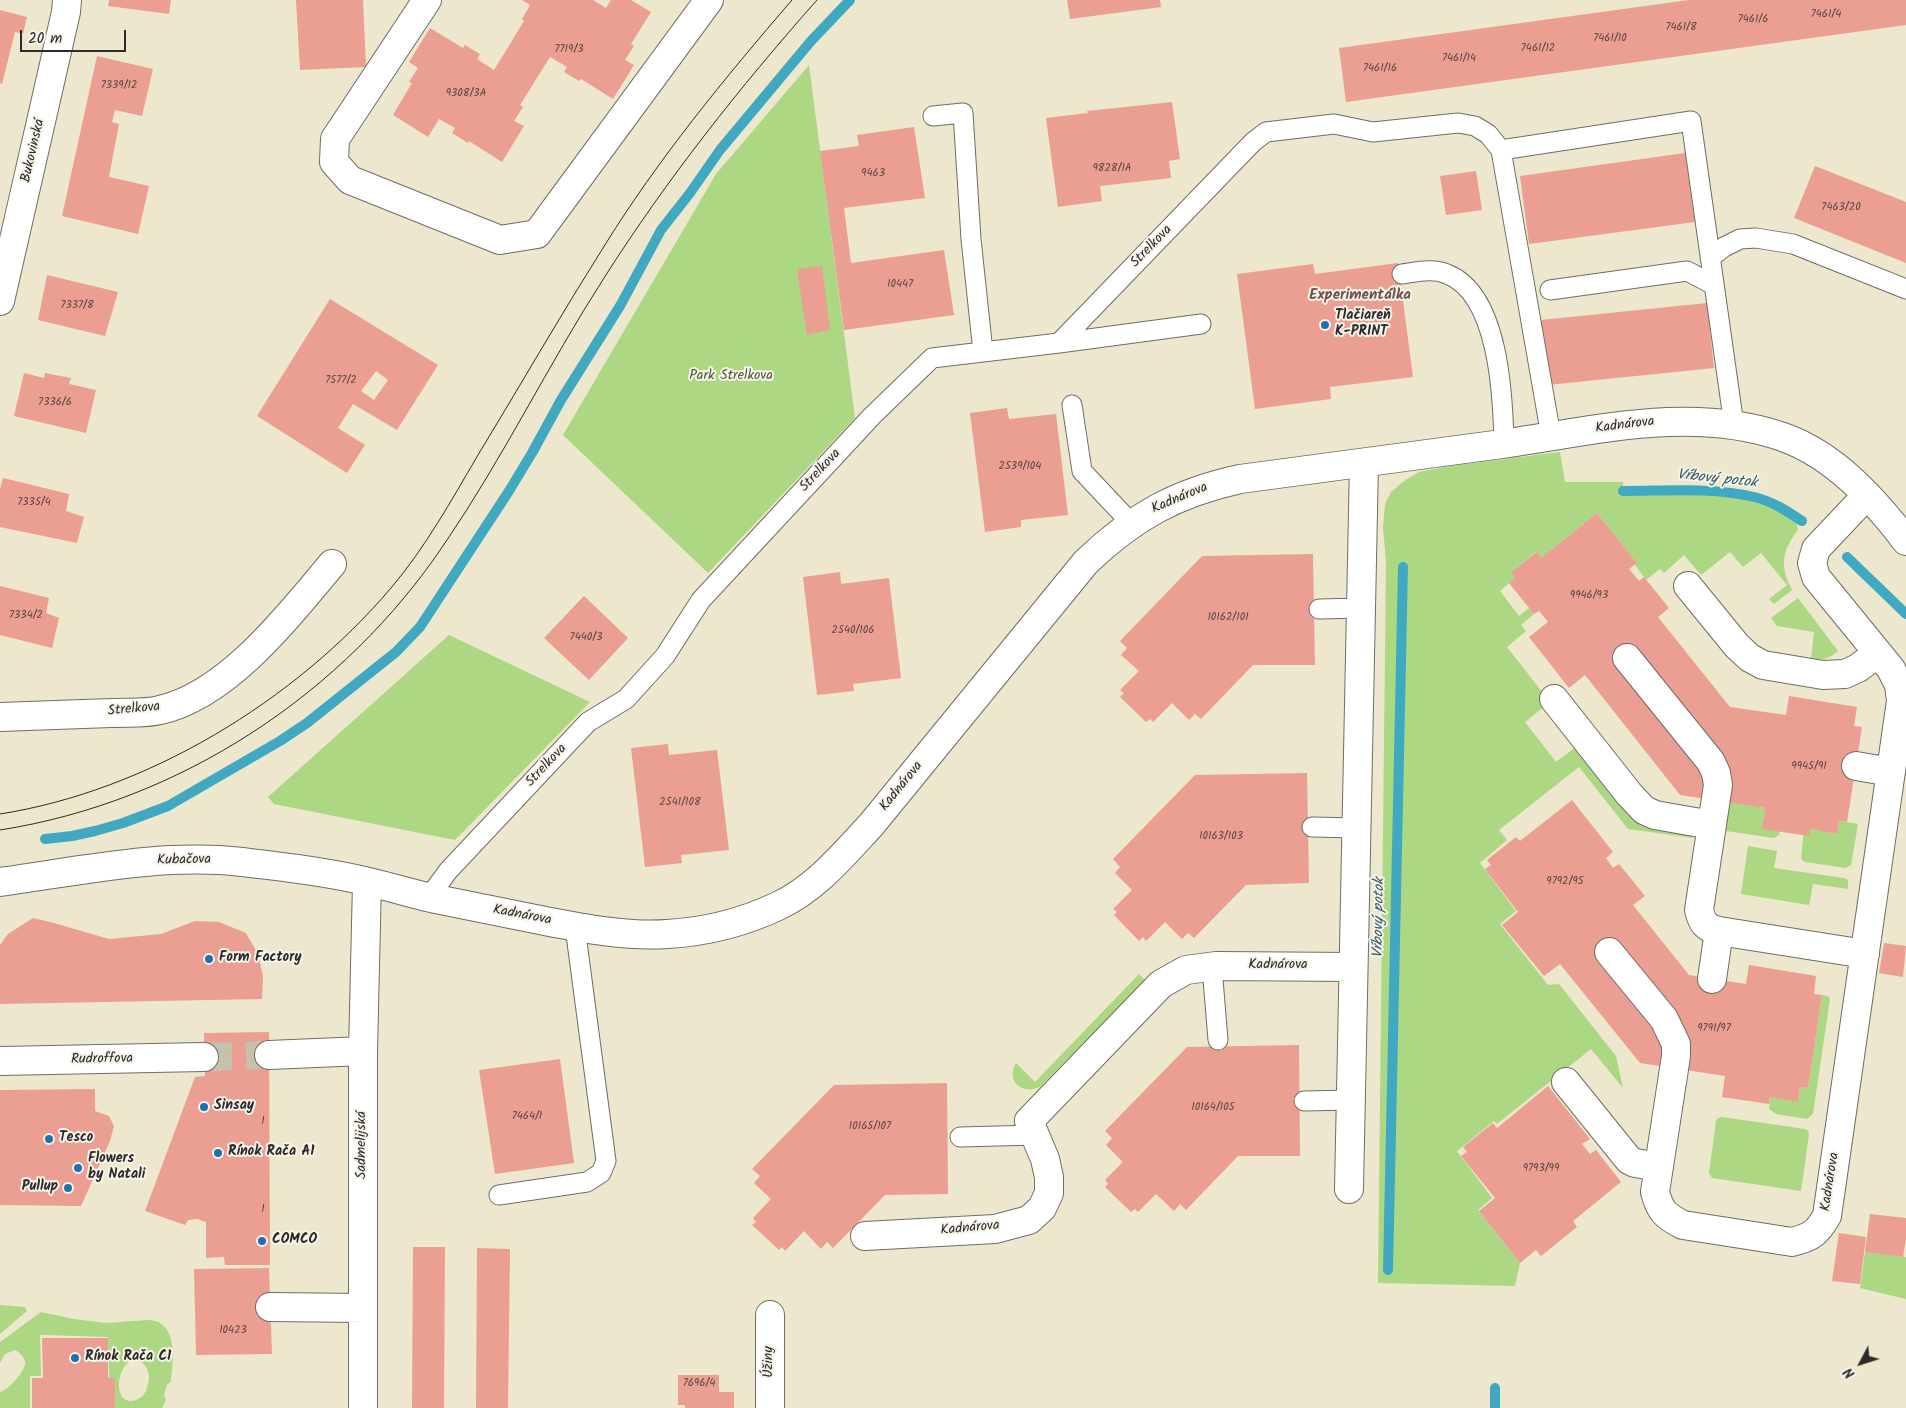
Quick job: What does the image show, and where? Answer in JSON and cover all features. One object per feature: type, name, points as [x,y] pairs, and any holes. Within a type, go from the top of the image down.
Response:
[{"type":"street","name":"Bukovinská","points":[[0,301],[66,12],[67,0]]},
{"type":"street","points":[[427,0],[335,139],[334,162],[350,180],[500,240],[537,234],[710,0]]},
{"type":"street","name":"Kadnárova","points":[[367,882],[429,898],[575,927],[623,932],[667,934],[704,929],[745,919],[779,905],[809,887],[834,865],[871,825],[1086,562],[1106,542],[1131,523],[1173,500],[1214,484],[1656,422],[1684,421],[1734,425],[1775,435],[1799,444],[1824,459],[1867,495],[1906,540]]},
{"type":"street","points":[[1349,1189],[1364,463]]},
{"type":"street","name":"Kadnárova","points":[[1609,952],[1664,1020],[1676,1044],[1676,1062],[1655,1192],[1658,1205],[1668,1218],[1683,1226],[1792,1242],[1807,1238],[1818,1230],[1826,1216],[1901,701],[1899,685],[1891,669],[1816,577],[1812,563],[1816,549],[1867,495]]},
{"type":"street","name":"Strelkova","points":[[0,717],[160,710],[205,692],[243,662],[280,624],[332,564]]},
{"type":"street","points":[[1688,586],[1737,646],[1750,658],[1763,665],[1823,675],[1845,674],[1858,668],[1878,653]]},
{"type":"street","points":[[1627,658],[1710,762],[1716,773],[1718,785],[1700,910],[1704,924],[1710,929],[1718,931],[1865,954]]},
{"type":"street","points":[[1554,700],[1644,810],[1655,815],[1712,825]]},
{"type":"street","points":[[1856,766],[1891,772]]},
{"type":"street","name":"Kubačova","points":[[0,882],[143,861],[197,859],[240,862],[367,882]]},
{"type":"street","name":"Sadmelijská","points":[[362,1408],[363,1051],[367,882]]},
{"type":"street","points":[[1712,979],[1718,931]]},
{"type":"street","name":"Kadnárova","points":[[865,1236],[995,1229],[1029,1220],[1042,1208],[1049,1193],[1049,1177],[1045,1159],[1029,1121],[1161,984],[1186,970],[1212,966],[1354,967]]},
{"type":"street","points":[[269,1055],[363,1051]]},
{"type":"street","name":"Rudroffova","points":[[0,1061],[204,1057]]},
{"type":"street","points":[[1566,1082],[1629,1160],[1635,1163],[1659,1167]]},
{"type":"street","points":[[270,1308],[363,1308]]},
{"type":"street","name":"Úžiny","points":[[770,1315],[770,1408]]},
{"type":"lane","points":[[934,116],[963,113],[971,239],[983,352]]},
{"type":"lane","points":[[1551,436],[1501,150],[1691,121],[1734,425]]},
{"type":"lane","name":"Strelkova","points":[[429,898],[448,871],[588,722],[626,699],[665,656],[701,600],[872,416],[932,358],[1059,343],[1253,142],[1266,132],[1334,124],[1373,132],[1458,123],[1475,126],[1482,130],[1488,134],[1501,150]]},
{"type":"lane","points":[[1710,258],[1724,247],[1740,240],[1756,238],[1793,244],[1906,289]]},
{"type":"lane","points":[[1402,274],[1433,270],[1448,274],[1473,293],[1480,304],[1496,355],[1503,404],[1504,444]]},
{"type":"lane","points":[[1550,290],[1687,271],[1714,285]]},
{"type":"lane","points":[[1059,343],[1201,324]]},
{"type":"lane","points":[[1072,405],[1082,471],[1131,523]]},
{"type":"lane","points":[[1318,609],[1361,608]]},
{"type":"lane","points":[[1312,827],[1356,828]]},
{"type":"lane","points":[[499,1195],[587,1182],[600,1173],[606,1161],[575,927]]},
{"type":"lane","points":[[1212,966],[1218,1040]]},
{"type":"lane","points":[[1304,1101],[1351,1100]]},
{"type":"lane","points":[[960,1137],[1035,1135]]},
{"type":"green space","name":"Park Strelkova","points":[[809,65],[855,418],[708,573],[563,435],[716,174]]},
{"type":"green space","points":[[1560,452],[1565,482],[1623,482],[1624,496],[1699,494],[1737,498],[1755,502],[1782,512],[1796,521],[1798,530],[1787,547],[1784,559],[1787,580],[1792,590],[1774,604],[1769,599],[1787,585],[1761,553],[1743,567],[1730,552],[1701,575],[1684,555],[1664,573],[1660,569],[1646,580],[1635,565],[1637,563],[1597,513],[1541,558],[1536,552],[1511,572],[1515,578],[1500,591],[1519,616],[1529,608],[1534,614],[1521,625],[1526,631],[1507,647],[1550,702],[1525,722],[1556,762],[1576,747],[1627,811],[1692,834],[1693,838],[1628,829],[1579,767],[1499,830],[1507,840],[1480,863],[1516,911],[1500,924],[1548,985],[1559,984],[1616,1056],[1623,1088],[1591,1049],[1497,1124],[1494,1121],[1457,1151],[1492,1198],[1478,1210],[1520,1263],[1515,1286],[1378,1283],[1386,561],[1383,528],[1385,504],[1391,492],[1419,472],[1450,466]]},
{"type":"green space","points":[[1798,598],[1838,651],[1826,658],[1811,659],[1814,632],[1777,626],[1771,618]]},
{"type":"green space","points":[[449,635],[590,702],[455,840],[274,804],[268,797]]},
{"type":"green space","points":[[1727,802],[1765,808],[1763,822],[1781,825],[1779,835],[1774,838],[1726,831]]},
{"type":"green space","points":[[1839,821],[1858,824],[1851,865],[1846,868],[1805,862],[1801,859],[1804,828],[1837,834]]},
{"type":"green space","points":[[1748,846],[1777,851],[1774,868],[1844,878],[1848,880],[1848,889],[1813,884],[1809,905],[1741,894]]},
{"type":"green space","points":[[1139,974],[1145,980],[1040,1087],[1034,1089],[1022,1088],[1014,1081],[1013,1070],[1016,1063],[1035,1082]]},
{"type":"green space","points":[[1822,995],[1828,996],[1830,999],[1813,1114],[1807,1119],[1776,1114],[1769,1109],[1770,1097],[1798,1102],[1800,1087],[1808,1088]]},
{"type":"green space","points":[[1722,1117],[1808,1131],[1801,1191],[1712,1178],[1709,1173],[1716,1121]]},
{"type":"green space","points":[[1865,1252],[1906,1257],[1906,1299],[1860,1288]]},
{"type":"green space","points":[[0,1305],[25,1307],[27,1311],[0,1334]]},
{"type":"green space","points":[[41,1312],[106,1323],[148,1320],[158,1322],[165,1327],[172,1343],[173,1363],[171,1381],[167,1385],[164,1395],[166,1400],[162,1408],[110,1408],[108,1337],[40,1335],[41,1376],[30,1376],[30,1408],[0,1408],[0,1392],[16,1380],[25,1366],[25,1362],[21,1354],[15,1350],[5,1354],[0,1363],[0,1342]],"holes":[[[135,1358],[145,1366],[149,1379],[145,1393],[140,1398],[128,1401],[120,1393],[119,1381],[126,1365]]]},
{"type":"building","points":[[109,0],[171,0],[169,14],[108,6]]},
{"type":"building","points":[[296,0],[363,0],[366,67],[300,70]]},
{"type":"building","points":[[522,0],[593,0],[606,8],[611,0],[631,0],[651,12],[631,44],[634,46],[625,60],[634,65],[613,99],[581,79],[579,81],[564,72],[567,67],[550,57],[520,105],[523,107],[514,121],[524,126],[502,162],[469,141],[468,143],[452,133],[455,128],[439,119],[428,137],[393,115],[412,83],[409,82],[418,68],[409,62],[430,28],[463,48],[465,45],[480,54],[477,59],[494,70],[524,21],[522,19],[530,5]]},
{"type":"building","points":[[1067,0],[1160,0],[1161,7],[1070,19]]},
{"type":"building","points":[[1689,0],[1906,0],[1906,25],[1346,102],[1339,48]]},
{"type":"building","points":[[0,10],[27,17],[23,34],[15,32],[2,84],[0,83]]},
{"type":"building","points":[[97,56],[153,69],[142,116],[115,110],[112,122],[119,124],[109,177],[149,186],[138,234],[62,216]]},
{"type":"building","points":[[1172,102],[1180,159],[1169,161],[1171,178],[1100,186],[1102,201],[1058,207],[1046,118],[1088,113],[1087,111]]},
{"type":"building","points":[[914,127],[925,198],[844,208],[851,263],[944,250],[954,315],[844,330],[820,151],[859,146],[857,135]]},
{"type":"building","points":[[1685,153],[1695,222],[1529,244],[1520,176]]},
{"type":"building","points":[[1815,166],[1906,202],[1906,263],[1794,218]]},
{"type":"building","points":[[1476,171],[1482,210],[1446,215],[1440,176]]},
{"type":"building","name":"Tlačiareň K-PRINT","points":[[1398,263],[1413,377],[1330,387],[1331,399],[1255,409],[1237,274],[1313,264],[1315,274]]},
{"type":"building","points":[[822,266],[830,330],[807,335],[797,269]]},
{"type":"building","points":[[47,275],[118,292],[105,336],[38,320]]},
{"type":"building","points":[[330,299],[438,365],[397,430],[353,404],[338,428],[365,445],[347,473],[257,416]],"holes":[[[376,371],[388,380],[374,400],[361,391]]]},
{"type":"building","points":[[1707,303],[1714,368],[1548,385],[1541,320]]},
{"type":"building","points":[[24,373],[44,378],[45,373],[71,378],[69,384],[96,390],[86,433],[14,416]]},
{"type":"building","points":[[1007,408],[1009,419],[1056,414],[1068,515],[1021,520],[1021,527],[985,532],[970,413]]},
{"type":"building","points":[[3,478],[69,494],[66,511],[84,517],[77,543],[0,527],[0,489]]},
{"type":"building","points":[[1597,513],[1637,563],[1629,569],[1639,581],[1644,577],[1669,608],[1658,617],[1730,707],[1786,715],[1789,696],[1857,707],[1854,726],[1862,727],[1847,822],[1839,821],[1837,834],[1810,829],[1809,836],[1762,829],[1765,808],[1680,795],[1585,675],[1569,688],[1529,637],[1548,622],[1539,611],[1534,614],[1509,583],[1515,578],[1511,572],[1537,552],[1541,558]]},
{"type":"building","points":[[1313,554],[1315,665],[1253,665],[1201,719],[1195,714],[1189,720],[1172,703],[1153,722],[1150,719],[1146,722],[1120,697],[1124,693],[1120,690],[1139,671],[1121,655],[1127,648],[1120,641],[1202,556]]},
{"type":"building","points":[[840,572],[841,584],[889,578],[901,678],[853,684],[854,691],[817,695],[803,577]]},
{"type":"building","points":[[0,586],[49,598],[46,613],[59,618],[52,648],[0,635]]},
{"type":"building","points":[[584,596],[628,638],[589,680],[544,638]]},
{"type":"building","points":[[668,744],[669,755],[717,750],[729,850],[681,855],[682,863],[645,867],[631,748]]},
{"type":"building","points":[[1307,773],[1309,883],[1246,885],[1194,938],[1188,933],[1182,939],[1165,922],[1146,941],[1143,937],[1139,941],[1114,915],[1117,912],[1113,909],[1132,890],[1115,873],[1120,867],[1113,859],[1195,775]]},
{"type":"building","points":[[1572,800],[1613,852],[1606,858],[1613,868],[1619,864],[1645,896],[1633,905],[1689,975],[1746,984],[1749,965],[1816,976],[1814,994],[1822,995],[1808,1088],[1800,1087],[1798,1102],[1770,1097],[1769,1104],[1722,1097],[1725,1076],[1640,1063],[1560,964],[1544,976],[1502,925],[1518,912],[1485,869],[1491,865],[1487,860],[1516,837],[1520,841]]},
{"type":"building","points":[[33,918],[109,939],[161,934],[195,921],[219,922],[246,933],[258,954],[263,976],[262,999],[0,1004],[0,945],[8,934]]},
{"type":"building","points":[[1884,943],[1906,946],[1903,977],[1879,973]]},
{"type":"building","name":"Rínok Rača A1","points":[[269,1032],[270,1265],[225,1265],[224,1257],[206,1258],[206,1222],[197,1219],[188,1220],[185,1225],[145,1211],[195,1077],[205,1076],[204,1033]]},
{"type":"building","points":[[1299,1045],[1300,1156],[1238,1156],[1186,1210],[1180,1204],[1174,1211],[1156,1194],[1138,1212],[1135,1209],[1131,1212],[1105,1187],[1108,1184],[1105,1180],[1123,1162],[1106,1145],[1112,1138],[1105,1131],[1187,1047]]},
{"type":"building","points":[[560,1059],[574,1163],[495,1174],[479,1070]]},
{"type":"building","points":[[947,1083],[948,1194],[885,1195],[833,1248],[827,1242],[821,1249],[804,1231],[785,1251],[782,1247],[779,1250],[752,1225],[756,1222],[753,1218],[771,1199],[754,1183],[760,1176],[752,1169],[834,1085]]},
{"type":"building","points":[[1548,1086],[1590,1139],[1582,1144],[1590,1154],[1596,1150],[1621,1182],[1573,1221],[1577,1227],[1541,1256],[1536,1250],[1520,1263],[1479,1211],[1495,1198],[1461,1156],[1467,1152],[1463,1147],[1493,1123],[1497,1128]]},
{"type":"building","points":[[95,1089],[95,1111],[109,1116],[114,1126],[110,1141],[81,1206],[0,1205],[0,1090]]},
{"type":"building","points":[[1870,1214],[1906,1218],[1906,1239],[1903,1257],[1865,1252]]},
{"type":"building","points":[[1839,1233],[1866,1237],[1860,1284],[1832,1281]]},
{"type":"building","points":[[413,1247],[445,1247],[444,1408],[412,1408]]},
{"type":"building","points":[[477,1248],[510,1249],[508,1408],[476,1408]]},
{"type":"building","points":[[269,1268],[272,1354],[196,1355],[194,1269]]},
{"type":"building","name":"Rínok Rača C1","points":[[42,1338],[108,1338],[108,1378],[115,1378],[115,1408],[32,1408],[32,1378],[43,1378]]},
{"type":"building","points":[[678,1375],[719,1375],[719,1392],[734,1392],[734,1408],[685,1408],[685,1405],[678,1405]]},
{"type":"waterway","points":[[45,839],[95,831],[123,823],[168,806],[280,741],[307,723],[396,652],[420,627],[509,491],[561,400],[620,306],[661,230],[720,150],[811,41],[850,0]]},
{"type":"waterway","name":"Vŕbový potok","points":[[1623,491],[1689,490],[1738,494],[1767,501],[1802,521]]},
{"type":"waterway","name":"Vŕbový potok","points":[[1847,557],[1906,614]]},
{"type":"waterway","name":"Vŕbový potok","points":[[1388,1270],[1403,567]]},
{"type":"waterway","name":"Vŕbový potok","points":[[1495,1388],[1495,1408]]},
{"type":"tunnel","points":[[204,1057],[269,1055]]},
{"type":"tram line","points":[[0,814],[55,802],[110,785],[163,762],[215,735],[264,703],[310,668],[353,629],[403,573],[448,507],[587,274],[646,183],[693,120],[792,0]]},
{"type":"tram line","points":[[0,830],[67,816],[131,795],[193,767],[252,733],[307,693],[358,648],[404,598],[445,543],[486,478],[583,311],[653,205],[732,101],[817,0]]},
{"type":"place","name":"Tlačiareň K-PRINT","points":[[1325,325]]},
{"type":"place","name":"Form Factory","points":[[209,959]]},
{"type":"place","name":"Sinsay","points":[[204,1107]]},
{"type":"place","name":"Tesco","points":[[49,1139]]},
{"type":"place","name":"Rínok Rača A1","points":[[218,1153]]},
{"type":"place","name":"Flowers by Natali","points":[[78,1168]]},
{"type":"place","name":"Pullup","points":[[68,1188]]},
{"type":"place","name":"COMCO","points":[[262,1241]]},
{"type":"place","name":"Rínok Rača C1","points":[[75,1358]]},
{"type":"district","name":"Experimentálka","points":[[1360,296]]}]
